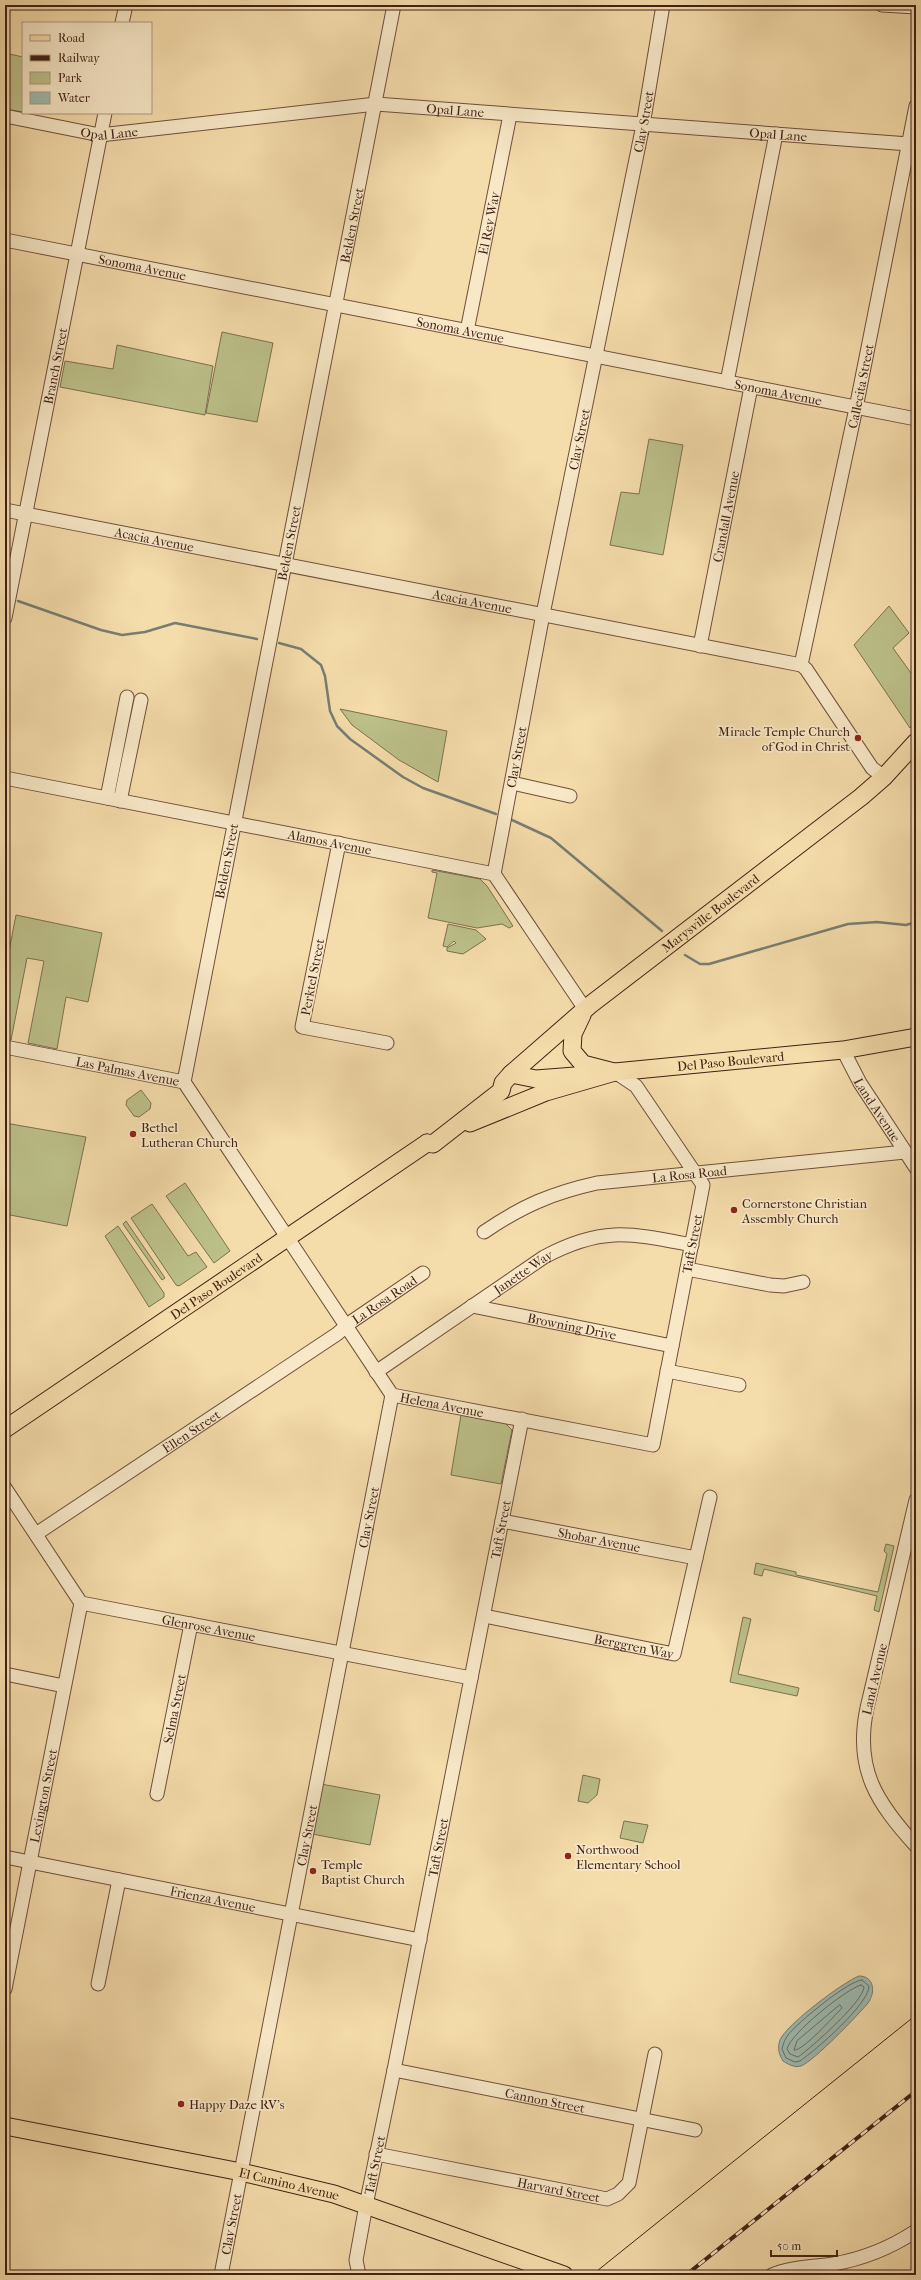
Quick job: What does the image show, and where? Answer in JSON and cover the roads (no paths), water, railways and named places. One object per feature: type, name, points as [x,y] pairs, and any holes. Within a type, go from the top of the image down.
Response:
[{"type":"main road","name":"Marysville Boulevard","points":[[507,1079],[493,1083],[427,1134],[427,1143],[433,1144],[501,1091],[507,1079],[585,1009],[861,797],[884,777],[916,742]]},
{"type":"main road","points":[[585,1009],[573,1034],[572,1051],[583,1064],[615,1072]]},
{"type":"main road","name":"Del Paso Boulevard","points":[[446,1134],[546,1092],[615,1072],[843,1050],[916,1037]]},
{"type":"main road","points":[[507,1079],[547,1079],[615,1072]]},
{"type":"main road","points":[[507,1079],[531,1091],[546,1092]]},
{"type":"main road","name":"Del Paso Boulevard","points":[[5,1429],[288,1239],[427,1143]]},
{"type":"main road","name":"El Camino Avenue","points":[[5,2126],[241,2172],[334,2194],[544,2270],[564,2275]]},
{"type":"street","points":[[122,22],[126,5]]},
{"type":"street","name":"Belden Street","points":[[184,1082],[284,564],[337,306],[394,5]]},
{"type":"street","name":"Clay Street","points":[[494,874],[543,614],[597,357],[643,125],[662,5]]},
{"type":"street","points":[[882,5],[916,7]]},
{"type":"street","name":"Opal Lane","points":[[5,116],[100,135],[376,104],[908,144]]},
{"type":"street","name":"Callecita Street","points":[[801,665],[856,408],[916,106]]},
{"type":"street","name":"Branch Street","points":[[5,618],[105,114]]},
{"type":"street","name":"El Rey Way","points":[[467,331],[510,115]]},
{"type":"street","points":[[727,382],[776,134]]},
{"type":"street","name":"Sonoma Avenue","points":[[5,240],[916,419]]},
{"type":"street","name":"Crandall Avenue","points":[[700,646],[751,387]]},
{"type":"street","name":"Acacia Avenue","points":[[5,510],[801,665]]},
{"type":"street","points":[[801,665],[806,669],[872,768],[884,777]]},
{"type":"street","points":[[120,801],[141,700]]},
{"type":"street","points":[[107,798],[126,703],[138,713]]},
{"type":"street","name":"Alamos Avenue","points":[[5,778],[494,874]]},
{"type":"street","points":[[512,783],[570,796]]},
{"type":"street","name":"Perktel Street","points":[[339,843],[302,1027],[387,1043]]},
{"type":"street","points":[[494,874],[585,1009]]},
{"type":"street","name":"Las Palmas Avenue","points":[[5,1047],[184,1082],[288,1239]]},
{"type":"street","name":"Land Avenue","points":[[843,1050],[860,1083],[909,1153],[916,1168]]},
{"type":"street","name":"Taft Street","points":[[615,1072],[636,1086],[703,1185],[653,1445]]},
{"type":"street","name":"La Rosa Road","points":[[484,1232],[528,1205],[574,1188],[597,1183],[909,1153]]},
{"type":"street","name":"Janette Way","points":[[376,1372],[544,1258],[564,1247],[590,1238],[624,1234],[637,1234],[692,1245]]},
{"type":"street","name":"Helena Avenue","points":[[288,1239],[392,1395],[653,1445]]},
{"type":"street","points":[[687,1269],[770,1285],[784,1286],[803,1282]]},
{"type":"street","name":"La Rosa Road","points":[[347,1327],[350,1322],[424,1273]]},
{"type":"street","name":"Browning Drive","points":[[472,1306],[672,1346]]},
{"type":"street","name":"Ellen Street","points":[[36,1534],[347,1327]]},
{"type":"street","points":[[667,1371],[739,1385]]},
{"type":"street","name":"Clay Street","points":[[221,2275],[392,1395]]},
{"type":"street","name":"Taft Street","points":[[359,2275],[356,2260],[366,2205],[420,1940],[522,1419]]},
{"type":"street","points":[[5,1488],[81,1603]]},
{"type":"street","name":"Berggren Way","points":[[484,1616],[674,1654],[710,1497]]},
{"type":"street","name":"Land Avenue","points":[[916,1500],[867,1708],[863,1741],[865,1763],[873,1789],[886,1811],[916,1846]]},
{"type":"street","name":"Shobar Avenue","points":[[502,1520],[696,1558]]},
{"type":"street","name":"Glenrose Avenue","points":[[81,1603],[471,1678]]},
{"type":"street","name":"Lexington Street","points":[[5,1989],[81,1603]]},
{"type":"street","name":"Selma Street","points":[[157,1794],[190,1624]]},
{"type":"street","points":[[5,1674],[64,1686]]},
{"type":"street","name":"Frienza Avenue","points":[[5,1857],[420,1940]]},
{"type":"street","points":[[98,1984],[118,1880]]},
{"type":"street","name":"Harvard Street","points":[[376,2154],[607,2199],[618,2194],[629,2183],[655,2054]]},
{"type":"street","name":"Cannon Street","points":[[394,2070],[695,2130]]},
{"type":"street","points":[[772,2275],[793,2269],[858,2259],[888,2247],[916,2231]]},
{"type":"water","points":[[859,1976],[868,1979],[871,1982],[873,1990],[871,1999],[863,2009],[816,2056],[801,2066],[791,2065],[783,2061],[779,2046],[780,2040],[784,2033],[803,2015],[841,1986]]},
{"type":"waterway","points":[[18,601],[101,630],[122,635],[145,632],[175,623],[257,639]]},
{"type":"waterway","points":[[279,643],[301,649],[321,665],[325,676],[330,711],[337,726],[350,739],[403,777],[423,788],[496,814]]},
{"type":"waterway","points":[[512,820],[551,838],[662,931]]},
{"type":"waterway","points":[[685,955],[700,964],[709,964],[848,924],[877,922],[906,925],[916,922]]},
{"type":"tram line","points":[[592,2275],[916,2015]]},
{"type":"railway","points":[[686,2275],[916,2091]]},
{"type":"place","name":"Miracle Temple Church of God in Christ","points":[[858,738]]},
{"type":"place","name":"Bethel Lutheran Church","points":[[133,1134]]},
{"type":"place","name":"Cornerstone Christian Assembly Church","points":[[734,1210]]},
{"type":"place","name":"Northwood Elementary School","points":[[568,1856]]},
{"type":"place","name":"Temple Baptist Church","points":[[313,1871]]},
{"type":"place","name":"Happy Daze RV's","points":[[181,2104]]}]
